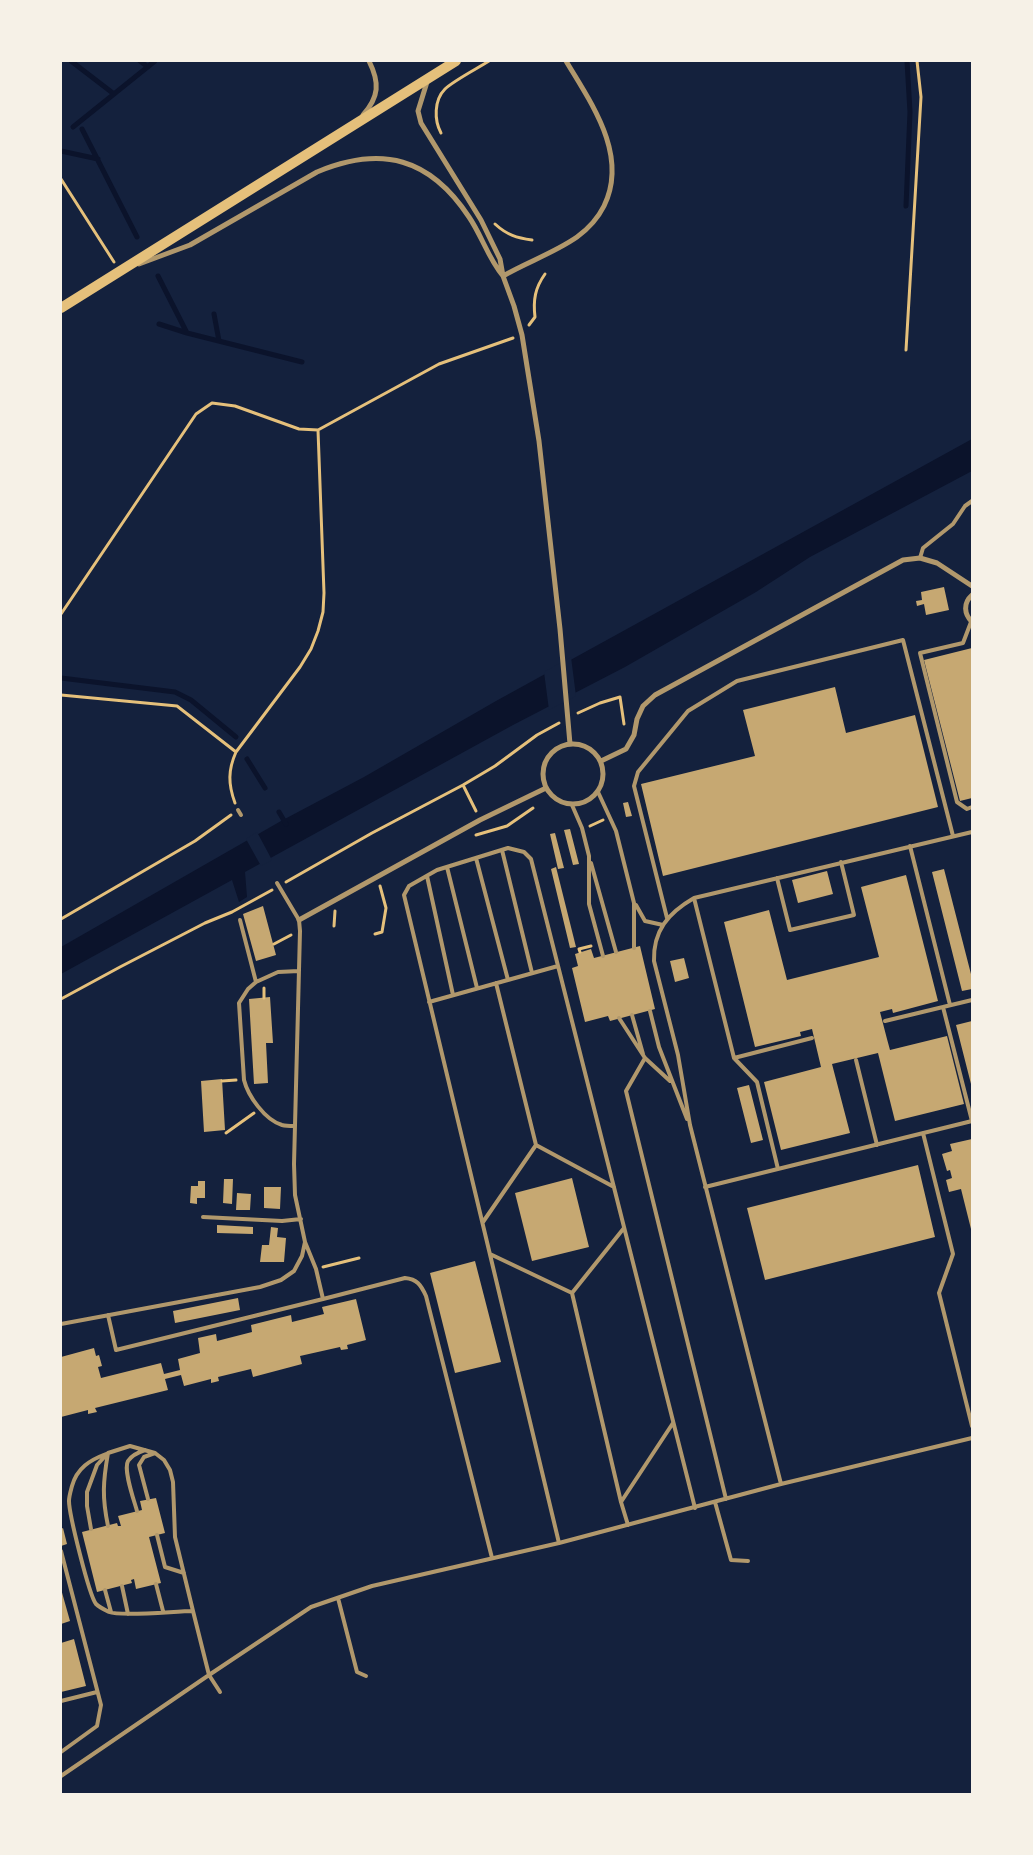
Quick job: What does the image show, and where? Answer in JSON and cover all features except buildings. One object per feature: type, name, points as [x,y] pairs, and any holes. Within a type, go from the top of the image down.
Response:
[{"type":"main road","points":[[61,308],[456,61]]},
{"type":"street","points":[[353,126],[373,104],[377,86],[374,71],[369,61]]},
{"type":"street","points":[[503,276],[579,236],[595,221],[610,189],[612,168],[609,144],[604,131],[566,61]]},
{"type":"street","points":[[428,79],[421,95],[418,111],[421,123],[480,220],[500,259],[503,276],[522,335],[539,441],[560,630],[570,744]]},
{"type":"street","points":[[119,271],[190,245],[317,172],[336,164],[371,157],[389,158],[406,163],[438,181],[453,195],[470,218],[492,264],[503,276]]},
{"type":"street","points":[[601,761],[626,749],[634,735],[637,719],[643,706],[655,695],[902,560],[920,558],[938,564],[972,586]]},
{"type":"street","points":[[971,622],[966,610],[966,604],[972,594]]},
{"type":"street","points":[[570,744],[585,746],[597,755],[601,761],[604,777],[598,792],[587,802],[572,804],[557,800],[546,788],[543,772],[549,756],[562,746],[570,744]]},
{"type":"street","points":[[299,920],[480,820],[546,788]]},
{"type":"lane","points":[[920,558],[923,548],[953,524],[965,506],[972,501]]},
{"type":"lane","points":[[971,622],[963,642],[920,653],[957,802],[967,808],[972,807]]},
{"type":"lane","points":[[667,918],[634,786],[638,772],[688,711],[737,681],[903,640],[952,836]]},
{"type":"lane","points":[[598,792],[616,831],[634,903],[634,948]]},
{"type":"lane","points":[[572,804],[582,828],[616,952]]},
{"type":"lane","points":[[238,810],[241,815]]},
{"type":"lane","points":[[781,1484],[690,1125],[678,1055],[654,961],[656,938],[667,918],[681,905],[694,898],[972,832]]},
{"type":"lane","points":[[910,846],[950,1005]]},
{"type":"lane","points":[[559,1543],[404,895],[409,886],[437,870],[508,848],[524,852],[531,859],[695,1508]]},
{"type":"lane","points":[[502,850],[532,974]]},
{"type":"lane","points":[[589,856],[589,904],[602,956]]},
{"type":"lane","points":[[476,858],[508,980]]},
{"type":"lane","points":[[777,878],[790,930],[854,915],[841,862]]},
{"type":"lane","points":[[447,867],[477,988]]},
{"type":"lane","points":[[427,876],[453,995]]},
{"type":"lane","points":[[61,1324],[260,1287],[281,1280],[294,1271],[302,1256],[304,1242],[295,1195],[294,1126],[300,931],[299,920],[278,884]]},
{"type":"lane","points":[[694,898],[734,1058],[756,1082],[778,1169]]},
{"type":"lane","points":[[634,903],[645,921],[663,925]]},
{"type":"lane","points":[[240,920],[256,982]]},
{"type":"lane","points":[[429,1002],[558,966]]},
{"type":"lane","points":[[294,1126],[282,1125],[273,1120],[260,1109],[246,1089],[239,1003],[248,989],[256,982],[278,972],[300,971]]},
{"type":"lane","points":[[496,983],[536,1145],[614,1187]]},
{"type":"lane","points":[[885,1021],[972,1000]]},
{"type":"lane","points":[[705,1187],[972,1121],[943,1006]]},
{"type":"lane","points":[[650,1011],[659,1048],[690,1125]]},
{"type":"lane","points":[[632,1015],[645,1058],[626,1092],[726,1499]]},
{"type":"lane","points":[[619,1018],[645,1058],[672,1083]]},
{"type":"lane","points":[[734,1058],[812,1038]]},
{"type":"lane","points":[[856,1060],[877,1145]]},
{"type":"lane","points":[[923,1133],[953,1254],[939,1293],[972,1426]]},
{"type":"lane","points":[[482,1223],[536,1145]]},
{"type":"lane","points":[[203,1217],[282,1222],[301,1219]]},
{"type":"lane","points":[[572,1293],[624,1228]]},
{"type":"lane","points":[[304,1242],[316,1269],[323,1299]]},
{"type":"lane","points":[[490,1254],[572,1293]]},
{"type":"lane","points":[[108,1315],[116,1350],[404,1278],[417,1281],[422,1286],[429,1306],[492,1558]]},
{"type":"lane","points":[[572,1293],[628,1525]]},
{"type":"lane","points":[[621,1502],[673,1423]]},
{"type":"lane","points":[[61,1776],[209,1674],[311,1607],[372,1586],[559,1543],[781,1484],[972,1438]]},
{"type":"lane","points":[[193,1611],[111,1613],[97,1605],[91,1594],[69,1502],[72,1485],[79,1470],[92,1459],[130,1446],[155,1453],[164,1460],[170,1470],[173,1482],[175,1537],[209,1674],[220,1692]]},
{"type":"lane","points":[[137,1511],[127,1471],[128,1461],[145,1450]]},
{"type":"lane","points":[[108,1453],[104,1476],[103,1502],[108,1526]]},
{"type":"lane","points":[[91,1529],[86,1506],[87,1492],[97,1465],[108,1453]]},
{"type":"lane","points":[[148,1499],[139,1465],[144,1457],[155,1453]]},
{"type":"lane","points":[[716,1502],[731,1560],[748,1561]]},
{"type":"lane","points":[[157,1535],[165,1567],[184,1573]]},
{"type":"lane","points":[[61,1551],[101,1706],[100,1720],[97,1726],[61,1752]]},
{"type":"lane","points":[[156,1584],[163,1611]]},
{"type":"lane","points":[[122,1586],[128,1614]]},
{"type":"lane","points":[[105,1590],[111,1613]]},
{"type":"lane","points":[[338,1598],[357,1672],[366,1676]]},
{"type":"lane","points":[[61,1701],[97,1692]]},
{"type":"path","points":[[442,135],[437,127],[436,113],[439,100],[445,89],[489,61]]},
{"type":"path","points":[[906,350],[920,97],[917,61]]},
{"type":"path","points":[[61,179],[119,271]]},
{"type":"path","points":[[490,216],[495,224],[505,233],[518,238],[532,240]]},
{"type":"path","points":[[535,317],[534,297],[536,289],[545,274]]},
{"type":"path","points":[[61,614],[196,414],[212,403],[235,406],[299,429],[318,430],[439,364],[522,335]]},
{"type":"path","points":[[61,919],[195,840],[238,810],[230,786],[229,776],[230,767],[236,752],[300,666],[318,631],[323,612],[324,593],[318,430]]},
{"type":"path","points":[[61,695],[177,706],[236,752]]},
{"type":"path","points":[[571,717],[600,703],[620,697],[625,731],[634,735]]},
{"type":"path","points":[[61,999],[120,966],[205,923],[232,912],[278,884],[463,785],[495,766],[537,736],[562,722]]},
{"type":"path","points":[[463,785],[480,820]]},
{"type":"path","points":[[472,836],[507,826],[533,808]]},
{"type":"path","points":[[589,826],[603,820]]},
{"type":"path","points":[[375,934],[382,932],[386,908],[380,884]]},
{"type":"path","points":[[274,944],[300,931]]},
{"type":"path","points":[[580,952],[579,949],[592,946]]},
{"type":"path","points":[[226,1133],[260,1109]]},
{"type":"path","points":[[316,1269],[359,1258]]},
{"type":"water","points":[[972,439],[972,471],[810,557],[756,592],[625,667],[513,725],[245,872],[247,897],[239,902],[232,880],[61,974],[61,947],[496,701]]},
{"type":"pier","points":[[571,657],[576,696],[549,710],[544,672]]},
{"type":"pier","points":[[257,832],[272,860],[261,866],[246,839]]},
{"type":"waterway","points":[[71,61],[114,94]]},
{"type":"waterway","points":[[140,61],[148,67]]},
{"type":"waterway","points":[[73,127],[155,61]]},
{"type":"waterway","points":[[906,206],[910,112],[907,61]]},
{"type":"waterway","points":[[82,129],[137,237]]},
{"type":"waterway","points":[[61,151],[98,159]]},
{"type":"waterway","points":[[158,276],[187,333]]},
{"type":"waterway","points":[[214,314],[219,341]]},
{"type":"waterway","points":[[159,324],[187,333],[302,362]]},
{"type":"waterway","points":[[61,678],[175,692],[191,700],[236,737]]},
{"type":"waterway","points":[[247,759],[265,788]]},
{"type":"waterway","points":[[279,812],[286,824]]}]
